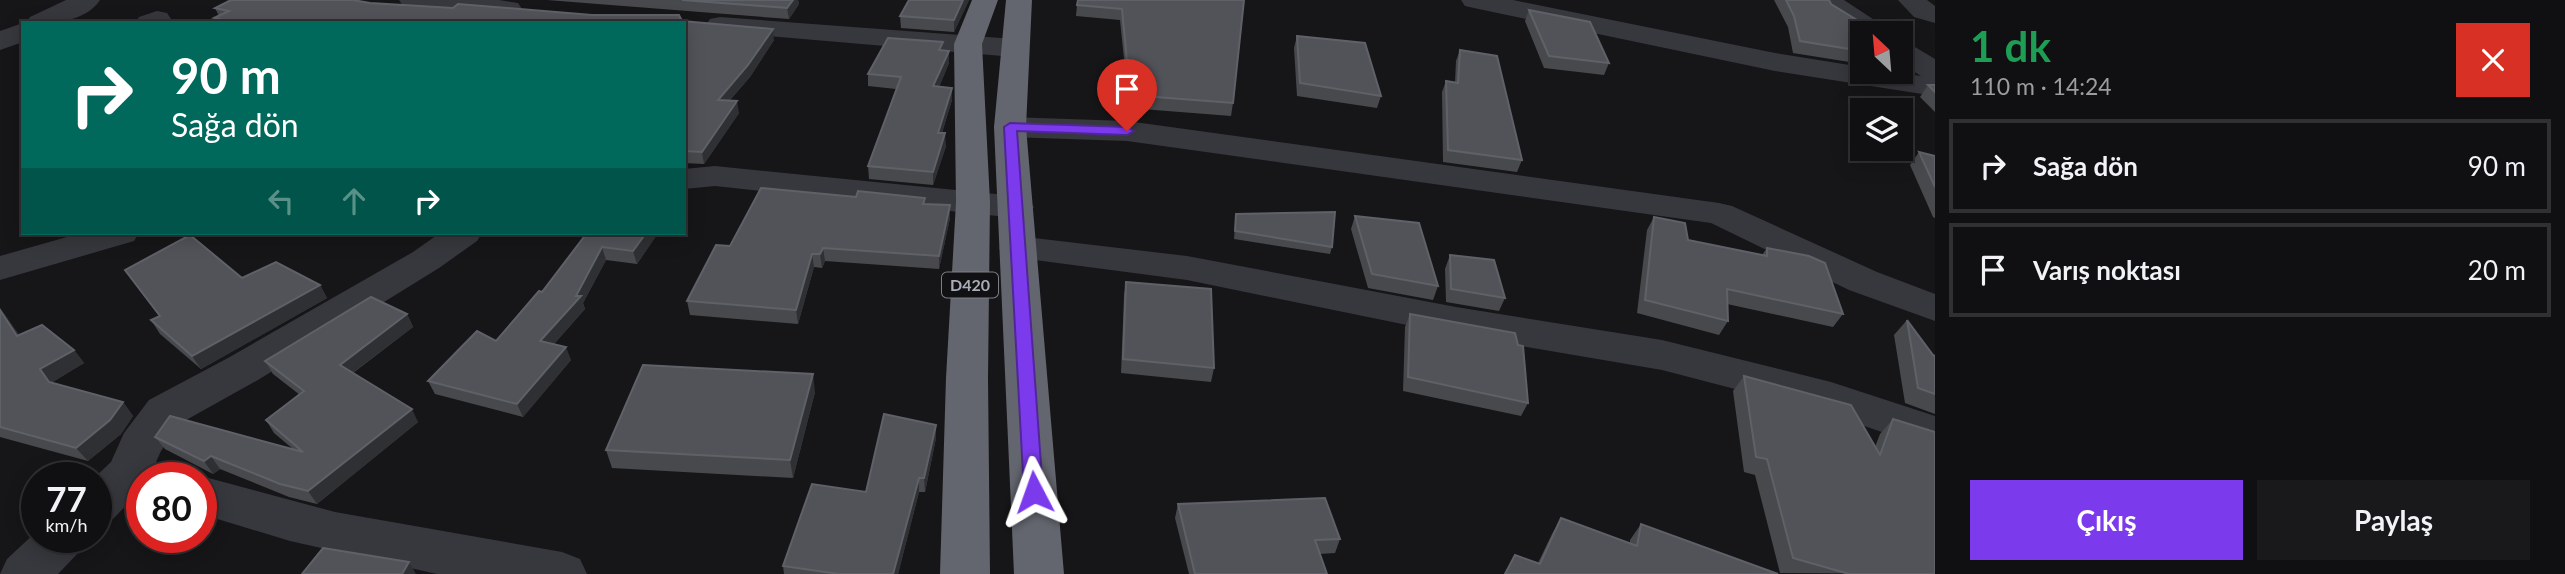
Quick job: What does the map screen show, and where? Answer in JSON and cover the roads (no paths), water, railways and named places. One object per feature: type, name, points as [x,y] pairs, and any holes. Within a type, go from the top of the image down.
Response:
[{"type":"highway","name":"D420","points":[[965,574],[967,379],[973,202],[968,44],[985,0]]},
{"type":"highway","name":"D420","points":[[1019,0],[1010,127],[1039,574]]},
{"type":"street","points":[[44,21],[86,0]]},
{"type":"street","points":[[412,0],[540,11]]},
{"type":"street","points":[[1474,0],[1775,62],[1935,87]]},
{"type":"street","points":[[1832,0],[1836,8],[1856,21]]},
{"type":"street","points":[[1911,0],[1924,11],[1935,15]]},
{"type":"street","points":[[692,23],[1014,48]]},
{"type":"street","points":[[0,42],[21,32]]},
{"type":"street","points":[[1913,58],[1935,72]]},
{"type":"street","points":[[1010,127],[1127,131],[1719,214],[1863,281],[1935,308]]},
{"type":"street","points":[[686,179],[715,176],[1016,207]]},
{"type":"street","points":[[0,268],[114,235]]},
{"type":"street","points":[[139,462],[140,445],[164,412],[243,369],[426,260],[461,235]]},
{"type":"street","points":[[1017,248],[1187,268],[1456,321],[1662,355],[1831,398],[1935,433]]},
{"type":"street","points":[[217,500],[424,564],[562,574]]},
{"type":"street","points":[[24,574],[46,553]]}]
